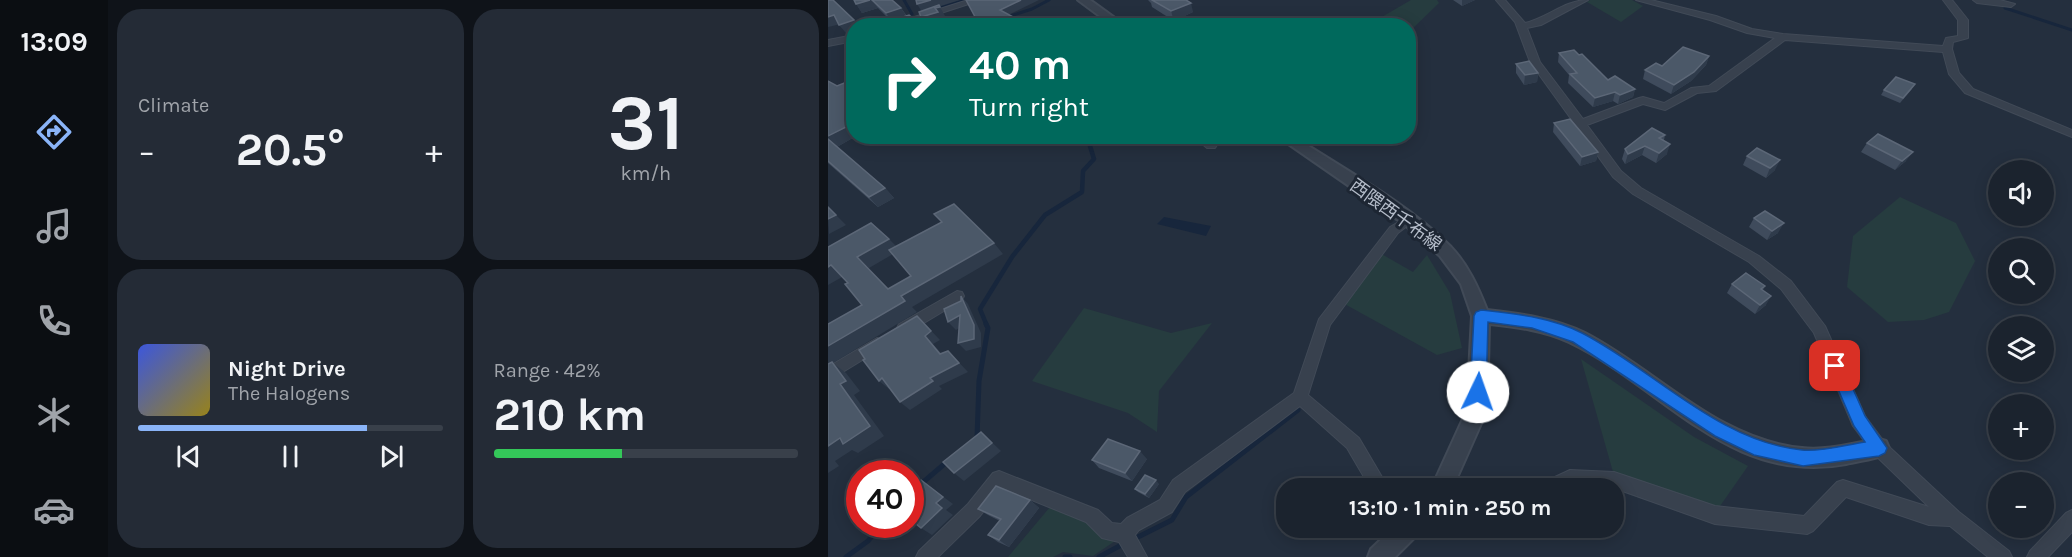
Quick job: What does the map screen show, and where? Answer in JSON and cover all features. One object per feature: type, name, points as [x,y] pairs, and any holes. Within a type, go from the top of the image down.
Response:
[{"type":"street","points":[[917,18],[977,0]]},
{"type":"street","points":[[1083,0],[1110,18]]},
{"type":"street","points":[[1500,0],[1512,10],[1524,26],[1535,62],[1617,174],[1637,191],[1754,259],[1786,285],[1820,330],[1859,421],[1879,448],[1953,518],[2003,557]]},
{"type":"street","points":[[1524,26],[1538,23],[1584,0]]},
{"type":"street","points":[[1640,0],[1713,18],[1750,31],[1783,37],[1947,49]]},
{"type":"street","points":[[1947,0],[1963,20],[1963,38],[1949,40],[1947,49],[1954,74],[1969,91],[2072,134]]},
{"type":"street","points":[[1977,0],[2011,4]]},
{"type":"street","points":[[1580,124],[1643,100],[1665,107],[1695,90],[1712,89],[1783,37]]},
{"type":"street","points":[[828,43],[846,40]]},
{"type":"street","name":"西隈西千布線","points":[[1296,144],[1409,220],[1446,252],[1468,282],[1481,316],[1477,410],[1446,478]]},
{"type":"street","points":[[925,557],[974,510],[999,479],[1092,516],[1108,532],[1131,545],[1133,524],[1166,506],[1179,486],[1300,397],[1324,323],[1394,230],[1409,220]]},
{"type":"street","points":[[828,375],[957,296]]},
{"type":"street","points":[[1481,316],[1532,322],[1578,338],[1720,430],[1754,447],[1803,458],[1879,448]]},
{"type":"street","points":[[1300,397],[1353,443],[1374,478]]},
{"type":"street","points":[[1624,483],[1715,515],[1807,525],[1843,488],[1929,516],[1953,518]]},
{"type":"street","points":[[2036,557],[2072,519]]},
{"type":"street","points":[[1379,557],[1398,538]]},
{"type":"green space","points":[[1411,0],[1437,0],[1439,3],[1416,25],[1416,18],[1380,18]]},
{"type":"green space","points":[[1590,0],[1632,0],[1643,6],[1621,22],[1587,2]]},
{"type":"green space","points":[[1900,197],[1956,223],[1975,261],[1949,312],[1924,320],[1888,322],[1847,287],[1853,236]]},
{"type":"green space","points":[[1378,252],[1413,272],[1427,255],[1450,293],[1462,348],[1437,355],[1341,302]]},
{"type":"green space","points":[[1084,308],[1171,333],[1212,323],[1159,391],[1157,432],[1128,413],[1032,381]]},
{"type":"green space","points":[[1581,359],[1694,437],[1748,466],[1718,509],[1613,472]]},
{"type":"green space","points":[[1050,507],[1086,522],[1102,539],[1118,539],[1093,556],[1063,552],[1053,557],[1008,557]]},
{"type":"water","points":[[1164,217],[1211,226],[1206,236],[1157,224]]},
{"type":"building","points":[[828,0],[833,0],[852,18],[846,18],[846,23],[839,25],[834,15],[828,17]]},
{"type":"building","points":[[854,0],[870,0],[856,4]]},
{"type":"building","points":[[872,0],[892,0],[901,8],[886,13]]},
{"type":"building","points":[[916,0],[931,0],[917,4]]},
{"type":"building","points":[[966,0],[1021,0],[1000,10],[1015,18],[976,18]]},
{"type":"building","points":[[1152,0],[1186,0],[1191,3],[1171,11]]},
{"type":"building","points":[[939,5],[940,7],[935,8],[938,12],[921,17],[919,12]]},
{"type":"building","points":[[1683,47],[1709,56],[1694,72],[1674,85],[1645,70],[1656,63],[1662,66]]},
{"type":"building","points":[[1574,50],[1579,55],[1582,54],[1608,80],[1615,76],[1635,89],[1620,95],[1615,92],[1595,98],[1570,74],[1577,73],[1559,53]]},
{"type":"building","points":[[1529,61],[1538,73],[1525,75],[1516,64]]},
{"type":"building","points":[[1896,77],[1915,84],[1903,98],[1884,90]]},
{"type":"building","points":[[828,81],[837,86],[846,82],[846,127],[828,136]]},
{"type":"building","points":[[1570,119],[1598,152],[1582,157],[1554,123]]},
{"type":"building","points":[[1652,128],[1665,135],[1659,138],[1670,144],[1659,153],[1645,146],[1628,154],[1625,149]]},
{"type":"building","points":[[1878,134],[1913,152],[1902,161],[1867,143]]},
{"type":"building","points":[[828,139],[885,188],[869,197],[828,161]]},
{"type":"building","points":[[1757,148],[1780,160],[1770,168],[1747,156]]},
{"type":"building","points":[[954,204],[994,243],[901,296],[905,301],[828,346],[828,324],[862,305],[845,284],[848,283],[831,265],[828,267],[828,247],[871,223],[889,239],[857,257],[888,289],[911,276],[889,250],[942,222],[934,214]]},
{"type":"building","points":[[828,207],[836,215],[828,219]]},
{"type":"building","points":[[1765,211],[1784,223],[1772,231],[1754,218]]},
{"type":"building","points":[[1746,273],[1765,286],[1761,289],[1771,296],[1760,305],[1732,284]]},
{"type":"building","points":[[961,296],[974,325],[974,339],[958,343],[960,315],[948,322],[944,309],[961,301]]},
{"type":"building","points":[[917,316],[931,331],[925,336],[940,354],[948,351],[959,363],[930,378],[933,381],[900,402],[882,378],[879,381],[863,360],[865,359],[859,350]]},
{"type":"building","points":[[832,362],[846,381],[840,384],[870,426],[843,444],[840,438],[828,446],[828,364]]},
{"type":"building","points":[[981,432],[992,443],[954,473],[943,462]]},
{"type":"building","points":[[1108,439],[1140,451],[1125,473],[1092,460]]},
{"type":"building","points":[[1145,475],[1156,480],[1145,494],[1135,489]]},
{"type":"building","points":[[924,482],[943,497],[936,503],[942,508],[924,525]]},
{"type":"building","points":[[996,486],[1030,500],[999,540],[988,535],[1001,519],[978,509]]},
{"type":"waterway","points":[[904,0],[912,14]]},
{"type":"waterway","points":[[937,7],[967,0]]},
{"type":"waterway","points":[[1007,17],[1032,9],[1049,0]]},
{"type":"waterway","points":[[2005,8],[2072,30]]},
{"type":"waterway","points":[[987,326],[980,309],[1012,257],[1045,215],[1082,192],[1083,171],[1094,159],[1091,144]]},
{"type":"waterway","points":[[977,438],[979,381],[987,326]]},
{"type":"waterway","points":[[1132,540],[1172,520],[1186,497],[1298,410]]},
{"type":"waterway","points":[[924,481],[949,460]]},
{"type":"waterway","points":[[846,557],[870,538]]},
{"type":"waterway","points":[[1099,557],[1125,543]]},
{"type":"waterway","points":[[1065,557],[1070,557]]},
{"type":"route","points":[[1478,392],[1481,316],[1532,322],[1578,338],[1720,430],[1754,447],[1781,455],[1803,458],[1879,448],[1859,421],[1835,366]]}]
